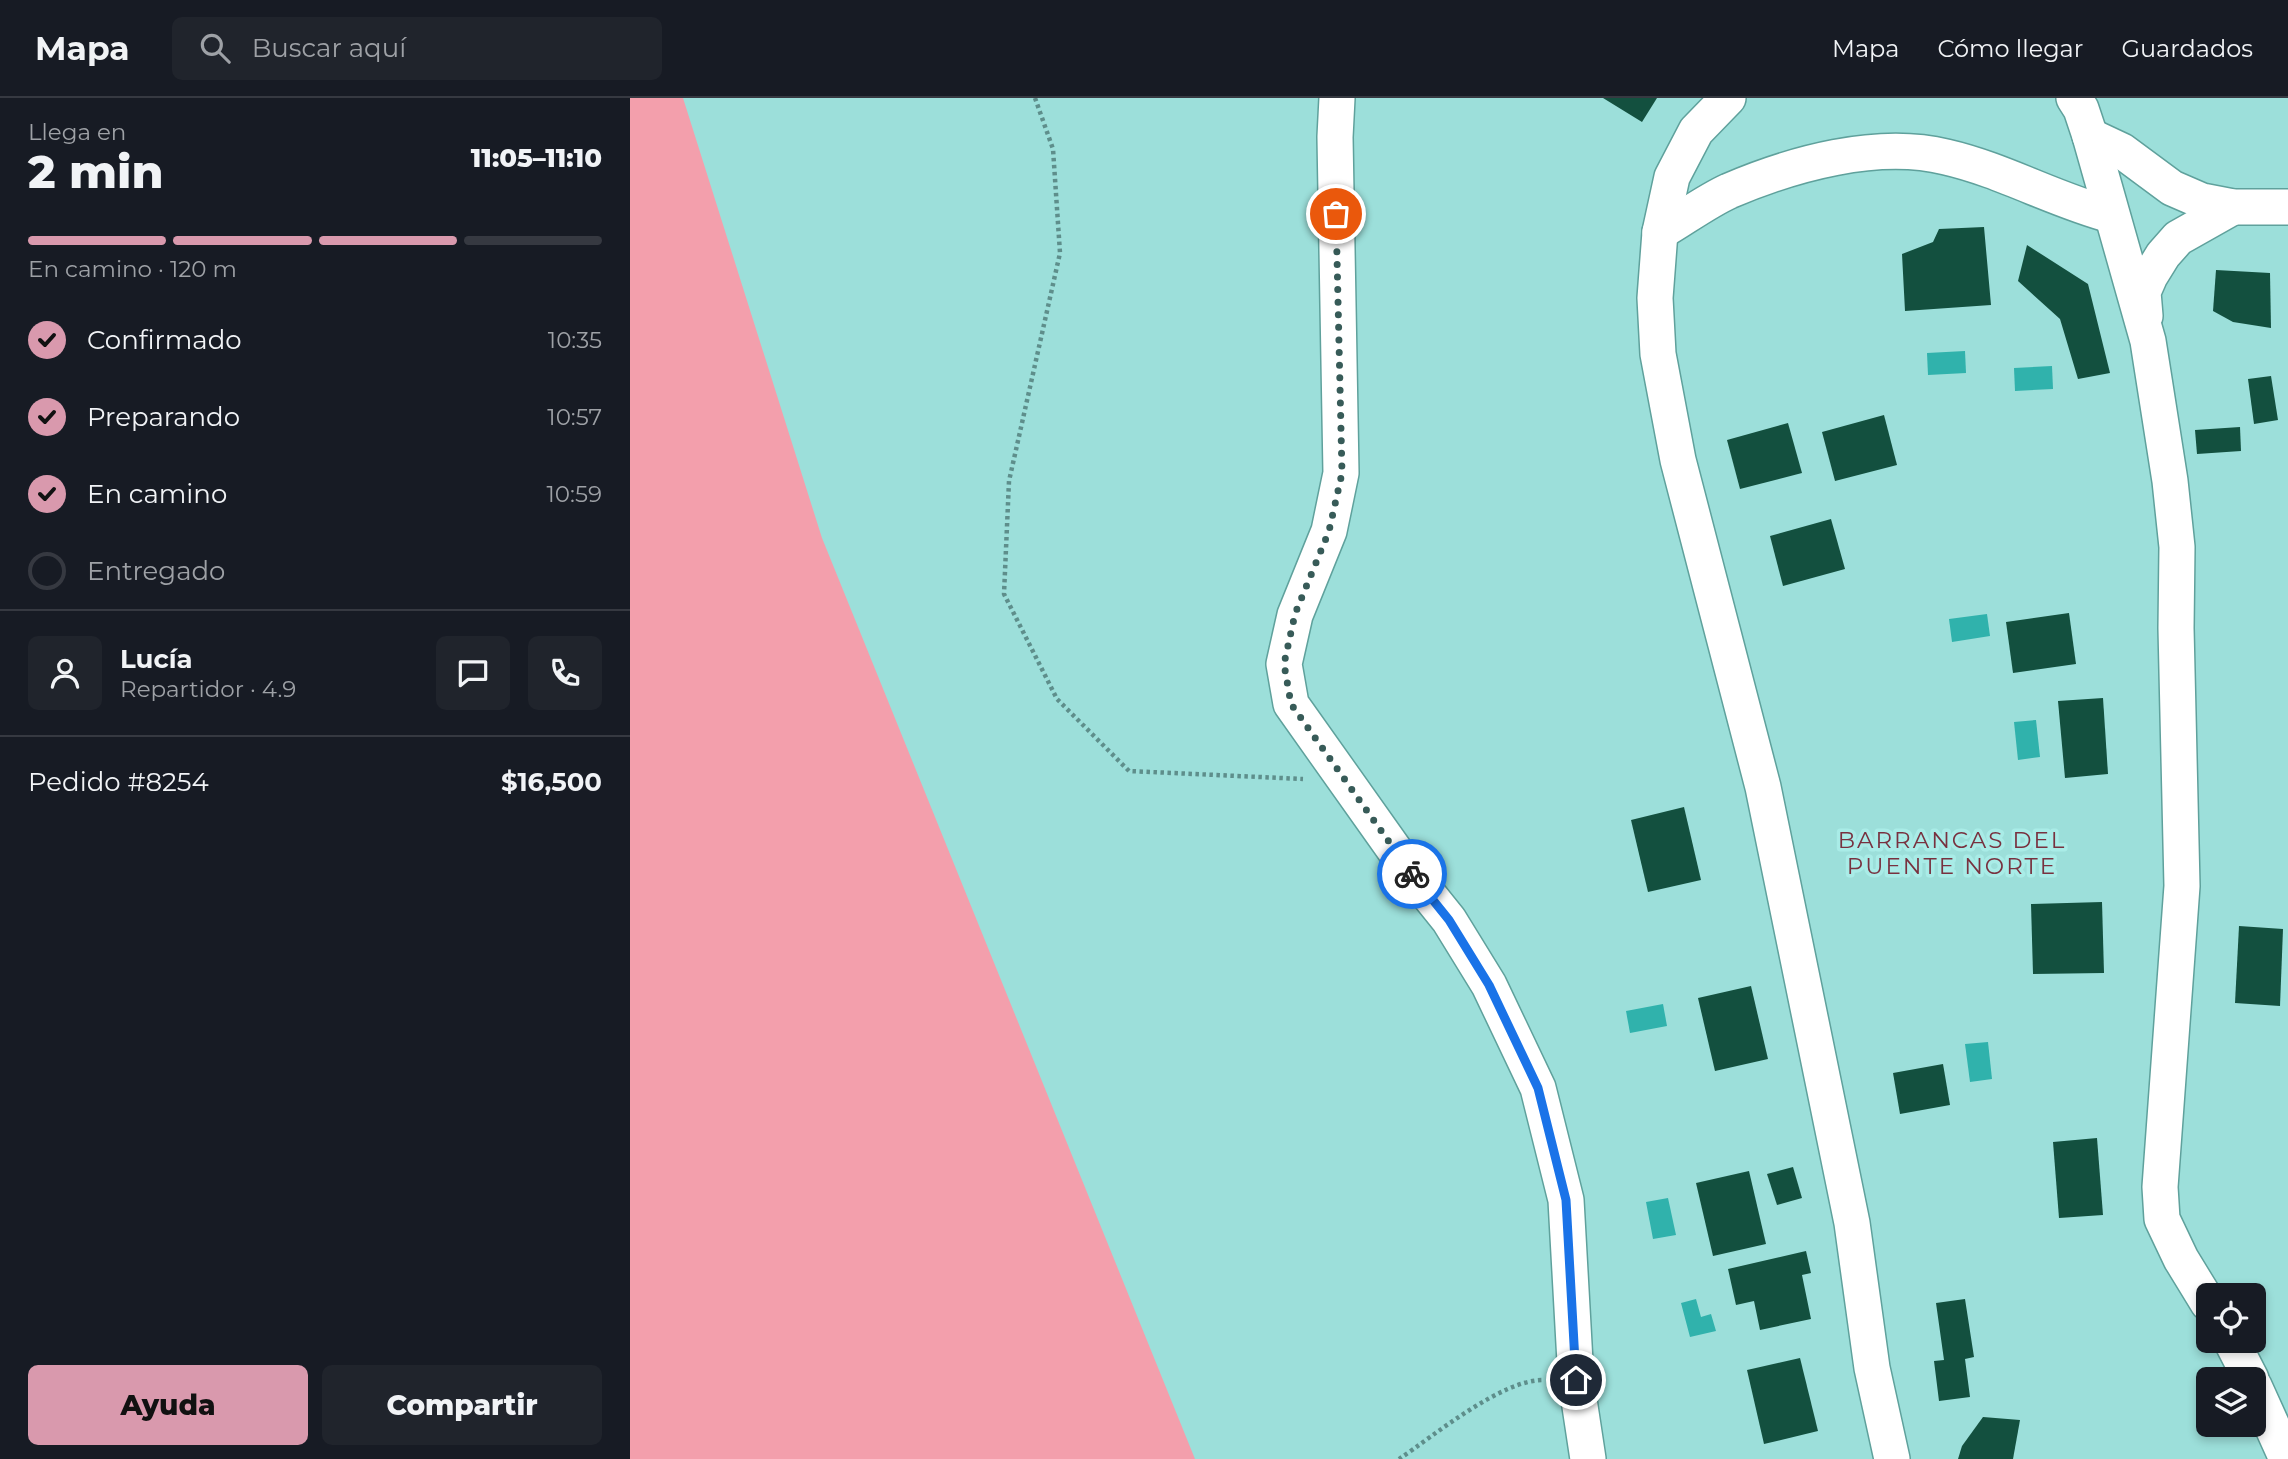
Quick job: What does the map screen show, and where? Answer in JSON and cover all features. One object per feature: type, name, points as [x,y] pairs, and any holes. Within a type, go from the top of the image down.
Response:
[{"type":"street","points":[[1336,98],[1342,473],[1329,531],[1295,614],[1284,664],[1291,704],[1408,869],[1449,920],[1489,985],[1538,1088],[1566,1200],[1576,1380],[1588,1459]]},
{"type":"street","points":[[1728,98],[1696,131],[1672,177],[1660,232],[1655,298],[1658,354],[1678,460],[1763,787],[1852,1223],[1872,1368],[1892,1459]]},
{"type":"street","points":[[2076,100],[2090,136],[2148,341]]},
{"type":"street","points":[[2090,136],[2122,151],[2172,188],[2202,201],[2233,207],[2288,207]]},
{"type":"street","points":[[1660,232],[1726,192],[1779,172],[1816,162],[1898,151],[1945,156],[1986,169],[2081,207],[2111,215]]},
{"type":"street","points":[[2196,1283],[2162,1219],[2160,1187],[2182,886],[2176,641],[2177,547],[2143,292],[2163,255],[2178,238],[2233,207]]},
{"type":"street","points":[[2266,1413],[2287,1459]]},
{"type":"path","points":[[1035,98],[1053,149],[1060,253],[1009,481],[1004,594],[1057,699],[1129,771],[1344,781]]},
{"type":"path","points":[[1399,1459],[1502,1389],[1532,1380],[1576,1380]]},
{"type":"shaded area","points":[[630,98],[683,98],[822,538],[1195,1459],[630,1459]]},
{"type":"water","points":[[1965,351],[1966,373],[1928,375],[1927,353]]},
{"type":"water","points":[[2052,366],[2053,389],[2015,391],[2014,368]]},
{"type":"water","points":[[1987,614],[1990,636],[1952,642],[1949,619]]},
{"type":"water","points":[[2036,720],[2040,757],[2018,760],[2014,722]]},
{"type":"water","points":[[1663,1004],[1667,1026],[1630,1033],[1626,1011]]},
{"type":"water","points":[[1988,1042],[1992,1079],[1970,1082],[1965,1044]]},
{"type":"water","points":[[1668,1198],[1676,1235],[1653,1239],[1646,1202]]},
{"type":"water","points":[[1696,1299],[1701,1317],[1711,1314],[1716,1331],[1690,1337],[1681,1303]]},
{"type":"building","points":[[1603,98],[1657,98],[1642,122]]},
{"type":"building","points":[[1984,227],[1991,305],[1905,311],[1902,254],[1933,242],[1939,229]]},
{"type":"building","points":[[2027,245],[2088,284],[2110,373],[2078,379],[2060,319],[2018,281]]},
{"type":"building","points":[[2216,270],[2270,273],[2271,328],[2233,322],[2213,311]]},
{"type":"building","points":[[2271,376],[2278,420],[2254,424],[2248,379]]},
{"type":"building","points":[[1884,415],[1897,465],[1835,481],[1822,432]]},
{"type":"building","points":[[1788,423],[1802,473],[1740,489],[1727,440]]},
{"type":"building","points":[[2240,427],[2241,451],[2197,454],[2195,430]]},
{"type":"building","points":[[1831,519],[1845,569],[1783,586],[1770,536]]},
{"type":"building","points":[[2069,613],[2076,664],[2013,673],[2006,622]]},
{"type":"building","points":[[2103,698],[2108,774],[2065,778],[2058,701]]},
{"type":"building","points":[[1684,807],[1701,880],[1648,892],[1631,820]]},
{"type":"building","points":[[2102,902],[2104,973],[2033,974],[2031,904]]},
{"type":"building","points":[[2239,926],[2283,929],[2280,1006],[2235,1003]]},
{"type":"building","points":[[1751,986],[1768,1059],[1715,1071],[1698,998]]},
{"type":"building","points":[[1943,1064],[1950,1105],[1900,1114],[1893,1073]]},
{"type":"building","points":[[2097,1138],[2103,1215],[2059,1218],[2053,1142]]},
{"type":"building","points":[[1793,1167],[1802,1198],[1777,1205],[1767,1174]]},
{"type":"building","points":[[1749,1171],[1766,1244],[1713,1256],[1696,1183]]},
{"type":"building","points":[[1806,1251],[1811,1273],[1802,1275],[1811,1319],[1760,1330],[1754,1301],[1736,1305],[1728,1269]]},
{"type":"building","points":[[1965,1299],[1974,1357],[1965,1359],[1970,1397],[1939,1401],[1934,1361],[1944,1360],[1936,1303]]},
{"type":"building","points":[[1800,1358],[1818,1431],[1764,1444],[1747,1370]]},
{"type":"building","points":[[1983,1417],[2020,1420],[2013,1459],[1958,1459],[1962,1446]]},
{"type":"way so far","points":[[1336,214],[1342,473],[1329,531],[1295,614],[1284,664],[1291,704],[1412,874]]},
{"type":"district","name":"BARRANCAS DEL PUENTE NORTE","points":[[1952,853]]},
{"type":"route","points":[[1412,874],[1449,920],[1489,985],[1538,1088],[1566,1200],[1576,1380]]}]
